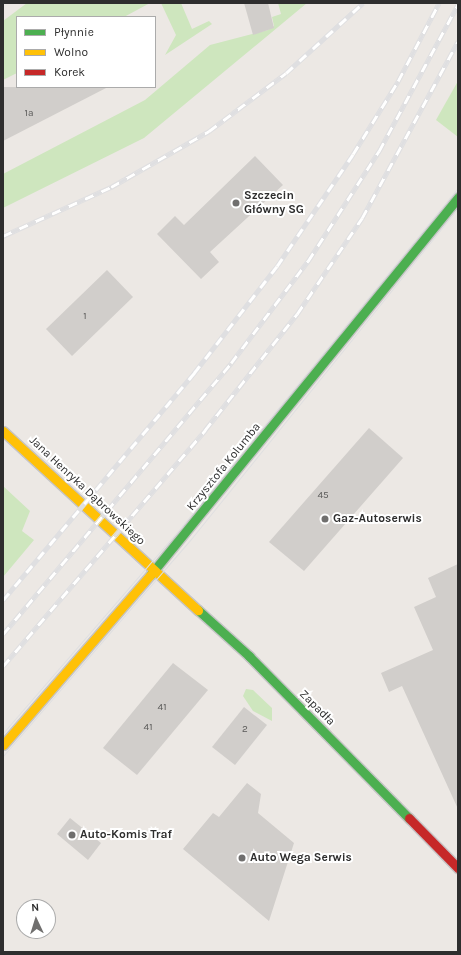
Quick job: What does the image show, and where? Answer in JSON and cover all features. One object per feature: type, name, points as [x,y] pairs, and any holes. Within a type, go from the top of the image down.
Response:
[{"type":"street","name":"Krzysztofa Kolumba","points":[[3,745],[155,570],[458,197]]},
{"type":"street","name":"Jana Henryka Dąbrowskiego","points":[[3,431],[155,570]]},
{"type":"street","name":"Zapadła","points":[[155,570],[249,656],[458,868]]},
{"type":"green space","points":[[27,3],[150,3],[126,16],[16,16],[16,74],[3,80],[3,21]]},
{"type":"green space","points":[[161,3],[181,3],[192,29],[209,21],[212,24],[165,55],[176,35]]},
{"type":"green space","points":[[278,3],[307,3],[144,138],[3,208],[3,174],[145,100],[210,45],[268,30],[274,26],[272,17],[281,14]]},
{"type":"green space","points":[[458,81],[458,137],[436,120]]},
{"type":"green space","points":[[3,486],[30,511],[22,531],[34,540],[3,577]]},
{"type":"green space","points":[[246,689],[253,690],[272,708],[272,721],[253,711],[243,696]]},
{"type":"building","points":[[244,3],[268,3],[274,28],[253,35]]},
{"type":"building","points":[[3,87],[106,88],[3,141]]},
{"type":"building","name":"Szczecin Główny SG","points":[[255,156],[283,185],[210,252],[219,262],[201,279],[157,234],[175,216],[184,225]]},
{"type":"building","points":[[107,270],[133,297],[72,356],[46,329]]},
{"type":"building","points":[[369,428],[403,458],[304,571],[269,542]]},
{"type":"building","points":[[458,564],[458,809],[402,686],[389,692],[381,673],[433,650],[414,607],[436,597],[428,578]]},
{"type":"building","points":[[173,663],[208,690],[137,775],[103,748]]},
{"type":"building","points":[[244,707],[267,725],[235,765],[212,747]]},
{"type":"building","name":"Auto Wega Serwis","points":[[247,783],[261,794],[258,813],[294,843],[269,921],[183,849],[213,813],[219,817]]},
{"type":"building","points":[[70,818],[101,843],[88,860],[57,834]]},
{"type":"tram line","points":[[3,733],[182,526],[458,187]]},
{"type":"tram line","points":[[3,756],[191,539],[458,208]]},
{"type":"railway","points":[[3,236],[111,187],[209,131],[286,73],[363,3]]},
{"type":"railway","points":[[3,600],[194,373],[277,266],[353,154],[398,81],[439,3]]},
{"type":"railway","points":[[3,634],[231,363],[308,261],[379,151],[458,4]]},
{"type":"railway","points":[[3,666],[205,430],[297,314],[362,218],[458,41]]},
{"type":"traffic: fast","points":[[151,574],[458,197]]},
{"type":"traffic: fast","points":[[198,610],[249,656],[409,818]]},
{"type":"traffic: slow","points":[[3,431],[198,610]]},
{"type":"traffic: slow","points":[[3,745],[151,574]]},
{"type":"traffic: jam","points":[[409,818],[458,868]]},
{"type":"place","name":"Szczecin Główny SG","points":[[236,203]]},
{"type":"place","name":"Gaz-Autoserwis","points":[[325,519]]},
{"type":"place","name":"Auto-Komis Traf","points":[[72,835]]},
{"type":"place","name":"Auto Wega Serwis","points":[[242,858]]}]
